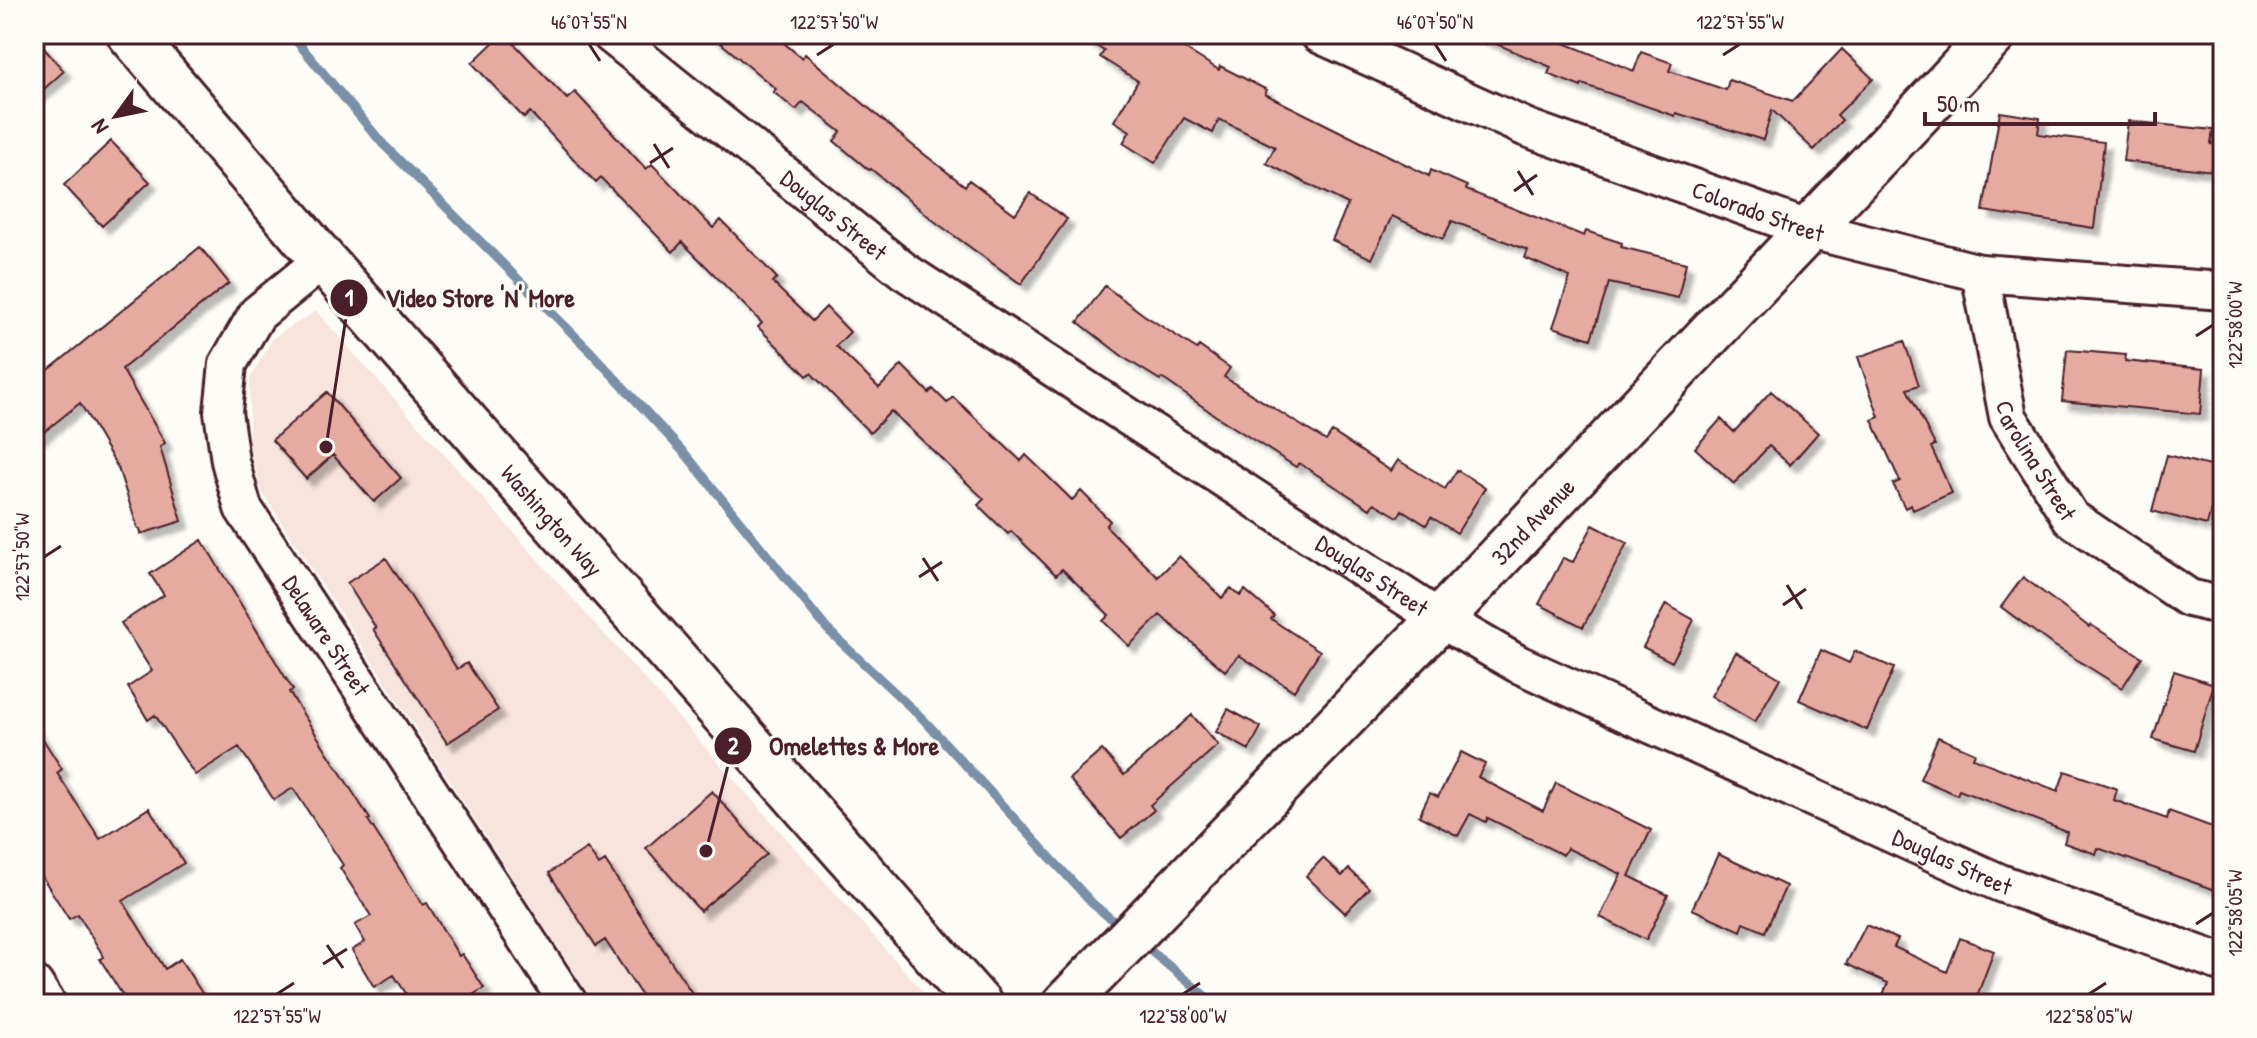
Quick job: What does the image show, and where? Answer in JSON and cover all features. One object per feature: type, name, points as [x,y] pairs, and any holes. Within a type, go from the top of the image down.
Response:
[{"type":"street","name":"Washington Way","points":[[130,34],[323,260],[979,1004]]},
{"type":"street","name":"Douglas Street","points":[[610,34],[904,271],[1440,619],[1518,664],[2000,883],[2223,963]]},
{"type":"street","name":"Colorado Street","points":[[1319,34],[1527,128],[1810,230],[1980,273],[2223,291]]},
{"type":"street","name":"32nd Avenue","points":[[1065,1004],[1440,619],[1994,34]]},
{"type":"street","name":"Delaware Street","points":[[323,260],[257,314],[228,364],[223,412],[230,461],[243,508],[569,1004]]},
{"type":"street","name":"Carolina Street","points":[[1980,273],[2008,417],[2071,518],[2189,598],[2223,606]]},
{"type":"street","points":[[34,984],[47,1004]]},
{"type":"shaded area","points":[[316,311],[934,1004],[595,1004],[262,492],[249,446],[250,379],[273,338]]},
{"type":"building","points":[[502,34],[567,99],[575,92],[646,169],[652,164],[713,228],[721,220],[777,278],[772,282],[812,321],[826,307],[850,332],[836,346],[879,388],[902,365],[929,393],[933,389],[947,403],[953,397],[1021,461],[1026,455],[1072,500],[1081,491],[1110,521],[1106,526],[1158,577],[1179,556],[1222,598],[1231,588],[1240,596],[1245,590],[1274,615],[1271,619],[1320,651],[1294,691],[1239,655],[1225,671],[1160,615],[1129,646],[1103,621],[1109,615],[1062,569],[1056,575],[1011,531],[1008,534],[978,505],[984,499],[891,411],[870,433],[811,373],[807,376],[758,327],[762,323],[682,242],[673,252],[601,178],[596,183],[530,112],[524,118],[472,63]]},
{"type":"building","points":[[710,34],[773,34],[802,58],[805,54],[965,186],[969,180],[1015,214],[1030,193],[1067,219],[1021,284],[869,170],[834,141],[841,132],[803,102],[796,110],[773,92],[776,89]]},
{"type":"building","points":[[1078,34],[1161,34],[1219,70],[1220,66],[1267,90],[1265,94],[1429,176],[1431,170],[1467,186],[1466,190],[1584,236],[1586,231],[1622,243],[1621,247],[1686,263],[1678,298],[1609,283],[1591,339],[1553,327],[1570,277],[1525,258],[1528,250],[1452,221],[1443,239],[1392,216],[1372,259],[1332,240],[1348,204],[1266,163],[1275,147],[1219,119],[1213,133],[1184,118],[1155,163],[1123,143],[1130,131],[1114,121],[1138,81],[1100,57],[1104,51]]},
{"type":"building","points":[[1473,34],[1542,34],[1634,71],[1641,52],[1672,63],[1669,71],[1726,90],[1729,80],[1793,101],[1842,49],[1873,79],[1837,115],[1842,120],[1814,150],[1772,110],[1763,140],[1676,113],[1675,116],[1582,84],[1581,87],[1548,74],[1551,67]]},
{"type":"building","points":[[34,37],[64,71],[34,98]]},
{"type":"building","points":[[2000,112],[2040,118],[2038,134],[2104,142],[2094,228],[1983,211]]},
{"type":"building","points":[[2128,121],[2213,130],[2211,144],[2223,145],[2223,172],[2123,161]]},
{"type":"building","points":[[111,141],[150,182],[102,226],[64,185]]},
{"type":"building","points":[[200,247],[229,283],[122,369],[165,443],[160,447],[182,521],[141,534],[118,468],[80,403],[34,440],[34,382]]},
{"type":"building","points":[[1105,286],[1144,315],[1197,349],[1199,346],[1230,368],[1224,377],[1326,441],[1332,432],[1391,471],[1398,460],[1445,489],[1457,470],[1485,488],[1457,533],[1431,517],[1426,525],[1402,510],[1398,517],[1374,503],[1370,509],[1299,463],[1296,467],[1162,378],[1160,380],[1126,359],[1078,322]]},
{"type":"building","points":[[1904,341],[1919,385],[1907,389],[1935,445],[1931,447],[1952,493],[1913,510],[1911,505],[1905,508],[1893,484],[1900,481],[1872,420],[1879,417],[1858,357]]},
{"type":"building","points":[[2067,350],[2126,355],[2125,361],[2204,369],[2200,414],[2062,401]]},
{"type":"building","points":[[1771,391],[1818,433],[1790,465],[1769,446],[1734,484],[1695,448],[1721,419],[1734,432]]},
{"type":"building","points":[[327,392],[401,478],[374,502],[333,455],[306,479],[272,440]]},
{"type":"building","points":[[2167,455],[2221,469],[2207,525],[2152,511]]},
{"type":"building","points":[[1593,525],[1627,543],[1583,627],[1539,604],[1563,558],[1573,562]]},
{"type":"building","points":[[202,540],[293,690],[289,692],[368,820],[423,905],[427,903],[459,956],[462,954],[484,988],[458,1004],[413,1004],[394,975],[374,987],[352,950],[365,942],[355,925],[371,916],[340,868],[343,865],[293,788],[274,800],[239,747],[195,775],[155,715],[148,720],[128,687],[152,671],[121,623],[164,595],[150,574]]},
{"type":"building","points":[[386,558],[457,669],[467,663],[498,710],[447,743],[347,583]]},
{"type":"building","points":[[2023,577],[2089,627],[2091,625],[2142,657],[2122,688],[2050,643],[2001,607]]},
{"type":"building","points":[[1666,604],[1694,620],[1672,662],[1643,647]]},
{"type":"building","points":[[1821,650],[1849,663],[1855,651],[1894,668],[1867,730],[1799,700]]},
{"type":"building","points":[[1736,652],[1780,678],[1755,722],[1711,696]]},
{"type":"building","points":[[2174,671],[2214,684],[2194,751],[2153,739]]},
{"type":"building","points":[[1228,709],[1261,727],[1249,750],[1216,732]]},
{"type":"building","points":[[1192,715],[1218,745],[1150,805],[1154,810],[1121,838],[1069,779],[1102,750],[1124,775]]},
{"type":"building","points":[[34,725],[62,769],[57,773],[100,839],[149,808],[184,863],[123,901],[165,969],[180,959],[209,1004],[128,1004],[100,959],[104,957],[78,914],[69,919],[34,864]]},
{"type":"building","points":[[1938,737],[1975,753],[1973,758],[2058,791],[2065,771],[2117,789],[2114,800],[2167,819],[2169,811],[2223,831],[2223,893],[2098,848],[2096,854],[2064,843],[2067,832],[1959,790],[1957,795],[1920,779]]},
{"type":"building","points":[[1461,752],[1485,764],[1478,777],[1543,811],[1556,783],[1651,830],[1629,876],[1668,895],[1646,940],[1600,917],[1621,874],[1567,848],[1563,855],[1488,818],[1486,822],[1470,814],[1458,836],[1419,816],[1430,793],[1438,797]]},
{"type":"building","points":[[712,791],[767,854],[700,911],[646,848]]},
{"type":"building","points":[[587,848],[599,865],[605,861],[699,1004],[647,1004],[605,940],[596,946],[549,873]]},
{"type":"building","points":[[1718,854],[1786,886],[1765,932],[1744,923],[1741,931],[1692,909]]},
{"type":"building","points":[[1323,858],[1342,876],[1349,869],[1369,888],[1345,913],[1306,876]]},
{"type":"building","points":[[1866,925],[1898,939],[1894,947],[1947,972],[1960,938],[1994,951],[1974,1004],[1879,1004],[1888,983],[1846,964]]},
{"type":"waterway","points":[[293,37],[383,144],[591,352],[688,457],[827,629],[923,719],[1093,904],[1122,928]]},
{"type":"waterway","points":[[1140,942],[1210,1000],[1360,1004]]},
{"type":"place","name":"Video Store 'N' More","points":[[326,447]]},
{"type":"place","name":"Omelettes & More","points":[[706,851]]}]
